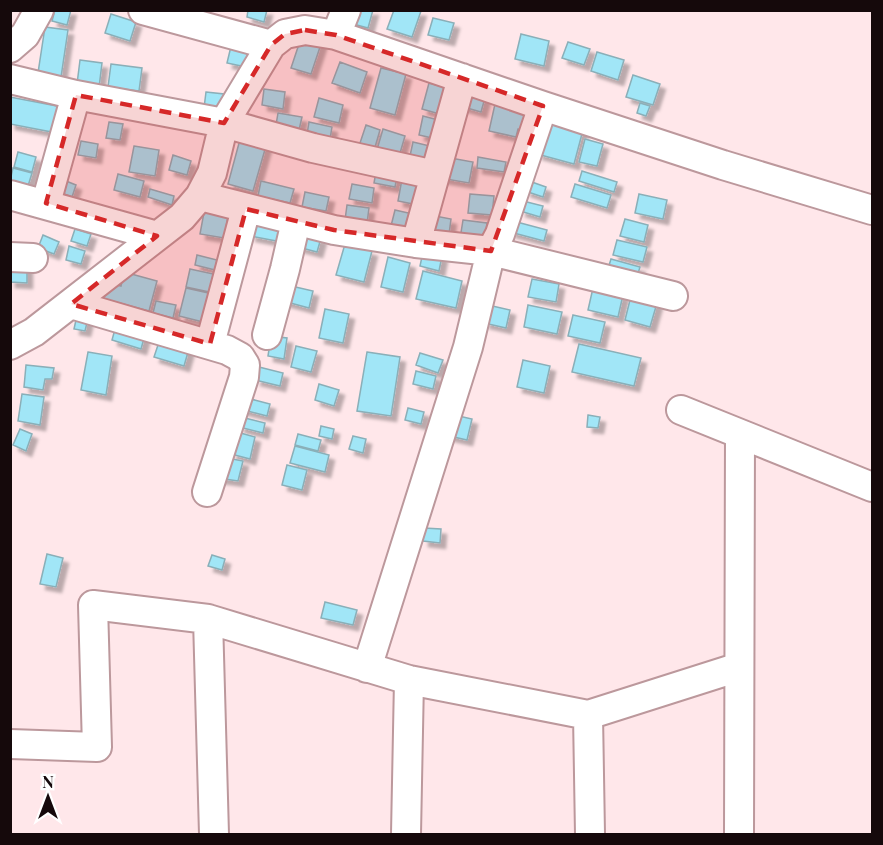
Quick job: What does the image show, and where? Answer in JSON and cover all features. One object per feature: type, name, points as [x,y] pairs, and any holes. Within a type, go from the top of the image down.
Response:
[{"type":"street","points":[[10,48],[25,35],[39,10]]},
{"type":"street","points":[[143,10],[281,30],[305,30],[341,23],[462,78],[723,165],[873,210]]},
{"type":"street","points":[[10,345],[34,332],[182,217],[200,196],[212,173],[224,123],[281,30]]},
{"type":"street","points":[[416,243],[462,78]]},
{"type":"street","points":[[10,79],[76,95],[224,123],[313,148],[435,175]]},
{"type":"street","points":[[46,203],[76,95]]},
{"type":"street","points":[[367,668],[468,347],[491,251],[500,234],[543,106]]},
{"type":"street","points":[[10,195],[46,203],[158,236]]},
{"type":"street","points":[[200,196],[334,230],[416,243],[491,251],[673,296]]},
{"type":"street","points":[[210,344],[246,209]]},
{"type":"street","points":[[267,335],[296,222]]},
{"type":"street","points":[[71,304],[210,344],[240,357],[245,365],[244,377],[207,492]]},
{"type":"street","points":[[681,410],[873,487]]},
{"type":"street","points":[[739,834],[740,434]]},
{"type":"street","points":[[10,744],[97,747],[93,605],[208,619],[409,680],[588,715],[739,667]]},
{"type":"street","points":[[208,619],[214,834]]},
{"type":"street","points":[[406,834],[409,680]]},
{"type":"street","points":[[588,715],[590,834]]},
{"type":"highlighted area","points":[[305,30],[336,35],[543,106],[491,251],[334,230],[246,209],[210,344],[71,304],[157,236],[46,203],[76,95],[224,123],[271,45],[285,34]]},
{"type":"building","points":[[55,10],[71,10],[67,25],[52,21]]},
{"type":"building","points":[[248,10],[267,10],[264,22],[247,17]]},
{"type":"building","points":[[357,10],[373,10],[368,28],[353,24]]},
{"type":"building","points":[[394,10],[421,11],[412,37],[387,29]]},
{"type":"building","points":[[111,14],[136,22],[130,41],[105,33]]},
{"type":"building","points":[[433,18],[454,23],[449,40],[428,35]]},
{"type":"building","points":[[45,27],[68,30],[61,77],[38,73]]},
{"type":"building","points":[[521,34],[549,41],[544,66],[515,59]]},
{"type":"building","points":[[302,35],[322,41],[311,74],[291,68]]},
{"type":"building","points":[[233,38],[252,43],[246,67],[227,63]]},
{"type":"building","points":[[568,42],[590,49],[584,65],[562,58]]},
{"type":"building","points":[[597,52],[624,60],[618,80],[591,71]]},
{"type":"building","points":[[80,60],[102,63],[99,87],[77,84]]},
{"type":"building","points":[[340,62],[367,72],[360,93],[332,83]]},
{"type":"building","points":[[111,64],[142,68],[139,91],[108,87]]},
{"type":"building","points":[[381,68],[406,74],[395,115],[370,108]]},
{"type":"building","points":[[633,75],[660,84],[653,105],[626,97]]},
{"type":"building","points":[[429,83],[451,89],[443,115],[422,109]]},
{"type":"building","points":[[264,89],[285,92],[283,109],[262,105]]},
{"type":"building","points":[[464,89],[486,94],[481,112],[460,106]]},
{"type":"building","points":[[206,92],[224,94],[222,110],[204,108]]},
{"type":"building","points":[[10,97],[62,107],[57,133],[10,124]]},
{"type":"building","points":[[319,98],[343,105],[339,123],[314,117]]},
{"type":"building","points":[[640,103],[650,106],[646,116],[637,113]]},
{"type":"building","points":[[495,104],[529,112],[525,130],[518,129],[516,137],[489,131]]},
{"type":"building","points":[[278,113],[302,117],[299,130],[276,125]]},
{"type":"building","points":[[423,116],[446,122],[441,140],[419,135]]},
{"type":"building","points":[[547,120],[583,130],[574,164],[537,154]]},
{"type":"building","points":[[109,122],[123,124],[120,140],[106,138]]},
{"type":"building","points":[[309,122],[332,127],[329,145],[306,141]]},
{"type":"building","points":[[366,125],[380,130],[373,154],[358,149]]},
{"type":"building","points":[[383,129],[405,136],[398,160],[376,153]]},
{"type":"building","points":[[242,132],[268,139],[253,191],[228,184]]},
{"type":"building","points":[[585,139],[603,144],[597,166],[579,162]]},
{"type":"building","points":[[81,141],[98,144],[96,158],[78,155]]},
{"type":"building","points":[[413,142],[430,146],[426,169],[408,165]]},
{"type":"building","points":[[134,146],[159,150],[155,176],[129,172]]},
{"type":"building","points":[[18,152],[36,157],[32,172],[14,167]]},
{"type":"building","points":[[173,155],[191,161],[187,175],[169,170]]},
{"type":"building","points":[[445,157],[473,162],[469,183],[440,178]]},
{"type":"building","points":[[478,157],[506,162],[504,172],[477,168]]},
{"type":"building","points":[[377,166],[398,171],[395,187],[374,183]]},
{"type":"building","points":[[13,168],[32,173],[28,186],[10,181]]},
{"type":"building","points":[[582,171],[617,182],[614,192],[579,181]]},
{"type":"building","points":[[118,174],[144,181],[140,197],[114,190]]},
{"type":"building","points":[[61,179],[76,185],[72,197],[56,191]]},
{"type":"building","points":[[402,179],[422,183],[418,205],[398,201]]},
{"type":"building","points":[[261,181],[294,189],[290,203],[258,196]]},
{"type":"building","points":[[529,181],[546,187],[543,197],[525,191]]},
{"type":"building","points":[[352,184],[374,188],[372,203],[349,199]]},
{"type":"building","points":[[575,184],[611,195],[607,208],[571,197]]},
{"type":"building","points":[[150,189],[174,196],[172,205],[148,197]]},
{"type":"building","points":[[305,192],[329,197],[326,211],[302,207]]},
{"type":"building","points":[[470,194],[494,196],[492,215],[468,213]]},
{"type":"building","points":[[639,194],[667,200],[663,219],[635,213]]},
{"type":"building","points":[[523,201],[543,206],[540,217],[520,211]]},
{"type":"building","points":[[347,205],[369,208],[367,223],[345,220]]},
{"type":"building","points":[[205,207],[229,211],[224,238],[200,234]]},
{"type":"building","points":[[395,210],[413,214],[409,234],[390,230]]},
{"type":"building","points":[[430,215],[451,219],[449,234],[428,230]]},
{"type":"building","points":[[625,219],[648,225],[644,242],[620,236]]},
{"type":"building","points":[[463,220],[487,223],[484,243],[460,239]]},
{"type":"building","points":[[253,221],[289,229],[287,243],[250,236]]},
{"type":"building","points":[[513,221],[547,230],[544,241],[510,232]]},
{"type":"building","points":[[75,229],[91,234],[87,246],[71,241]]},
{"type":"building","points":[[301,234],[321,238],[317,252],[298,247]]},
{"type":"building","points":[[43,235],[59,242],[54,254],[38,248]]},
{"type":"building","points":[[617,240],[647,247],[643,262],[613,255]]},
{"type":"building","points":[[345,244],[372,251],[364,282],[336,275]]},
{"type":"building","points":[[69,246],[85,251],[81,264],[66,260]]},
{"type":"building","points":[[423,252],[442,256],[439,271],[420,266]]},
{"type":"building","points":[[197,255],[217,260],[215,270],[195,265]]},
{"type":"building","points":[[388,257],[410,263],[403,292],[381,287]]},
{"type":"building","points":[[611,259],[640,267],[636,280],[607,272]]},
{"type":"building","points":[[10,264],[27,264],[27,283],[10,282]]},
{"type":"building","points":[[190,269],[218,275],[214,293],[186,287]]},
{"type":"building","points":[[423,271],[462,281],[456,308],[416,299]]},
{"type":"building","points":[[124,272],[157,281],[149,311],[101,298],[105,282],[121,286]]},
{"type":"building","points":[[532,279],[559,284],[556,302],[528,297]]},
{"type":"building","points":[[287,285],[313,291],[309,308],[283,301]]},
{"type":"building","points":[[186,288],[213,294],[207,323],[179,316]]},
{"type":"building","points":[[593,288],[623,295],[618,317],[588,310]]},
{"type":"building","points":[[631,296],[657,303],[650,327],[625,320]]},
{"type":"building","points":[[156,301],[176,305],[173,318],[153,313]]},
{"type":"building","points":[[488,305],[510,310],[506,328],[484,323]]},
{"type":"building","points":[[528,305],[562,312],[557,334],[524,327]]},
{"type":"building","points":[[325,309],[349,314],[343,343],[319,338]]},
{"type":"building","points":[[78,311],[89,314],[85,331],[74,329]]},
{"type":"building","points":[[573,315],[605,322],[600,343],[568,336]]},
{"type":"building","points":[[117,322],[146,331],[141,349],[112,340]]},
{"type":"building","points":[[161,336],[190,345],[184,366],[154,357]]},
{"type":"building","points":[[271,336],[287,338],[284,359],[268,356]]},
{"type":"building","points":[[579,344],[641,358],[634,386],[572,372]]},
{"type":"building","points":[[296,346],[317,351],[311,372],[291,367]]},
{"type":"building","points":[[88,352],[112,356],[106,395],[81,390]]},
{"type":"building","points":[[367,352],[400,357],[391,416],[357,411]]},
{"type":"building","points":[[420,353],[443,360],[438,373],[416,365]]},
{"type":"building","points":[[523,360],[550,366],[544,393],[517,387]]},
{"type":"building","points":[[26,365],[54,368],[52,379],[45,379],[43,390],[24,387]]},
{"type":"building","points":[[259,367],[283,373],[280,386],[255,380]]},
{"type":"building","points":[[416,371],[436,376],[433,389],[413,384]]},
{"type":"building","points":[[319,384],[339,390],[334,406],[315,400]]},
{"type":"building","points":[[22,394],[44,397],[40,425],[18,421]]},
{"type":"building","points":[[243,397],[270,404],[267,416],[240,409]]},
{"type":"building","points":[[408,408],[424,412],[421,424],[405,420]]},
{"type":"building","points":[[450,414],[472,419],[467,440],[445,435]]},
{"type":"building","points":[[588,415],[600,417],[598,428],[587,427]]},
{"type":"building","points":[[241,417],[265,423],[263,433],[239,427]]},
{"type":"building","points":[[321,426],[334,429],[332,439],[319,436]]},
{"type":"building","points":[[20,429],[32,434],[26,451],[13,445]]},
{"type":"building","points":[[237,432],[255,437],[250,459],[231,454]]},
{"type":"building","points":[[298,434],[321,440],[318,451],[295,445]]},
{"type":"building","points":[[353,436],[366,439],[363,453],[349,449]]},
{"type":"building","points":[[295,446],[329,455],[325,472],[290,463]]},
{"type":"building","points":[[222,457],[243,461],[238,481],[218,478]]},
{"type":"building","points":[[287,465],[307,470],[302,490],[282,485]]},
{"type":"building","points":[[424,528],[441,529],[440,543],[423,541]]},
{"type":"building","points":[[47,554],[63,558],[56,587],[40,584]]},
{"type":"building","points":[[212,555],[225,559],[222,570],[208,566]]},
{"type":"building","points":[[325,602],[357,610],[353,625],[321,618]]}]
